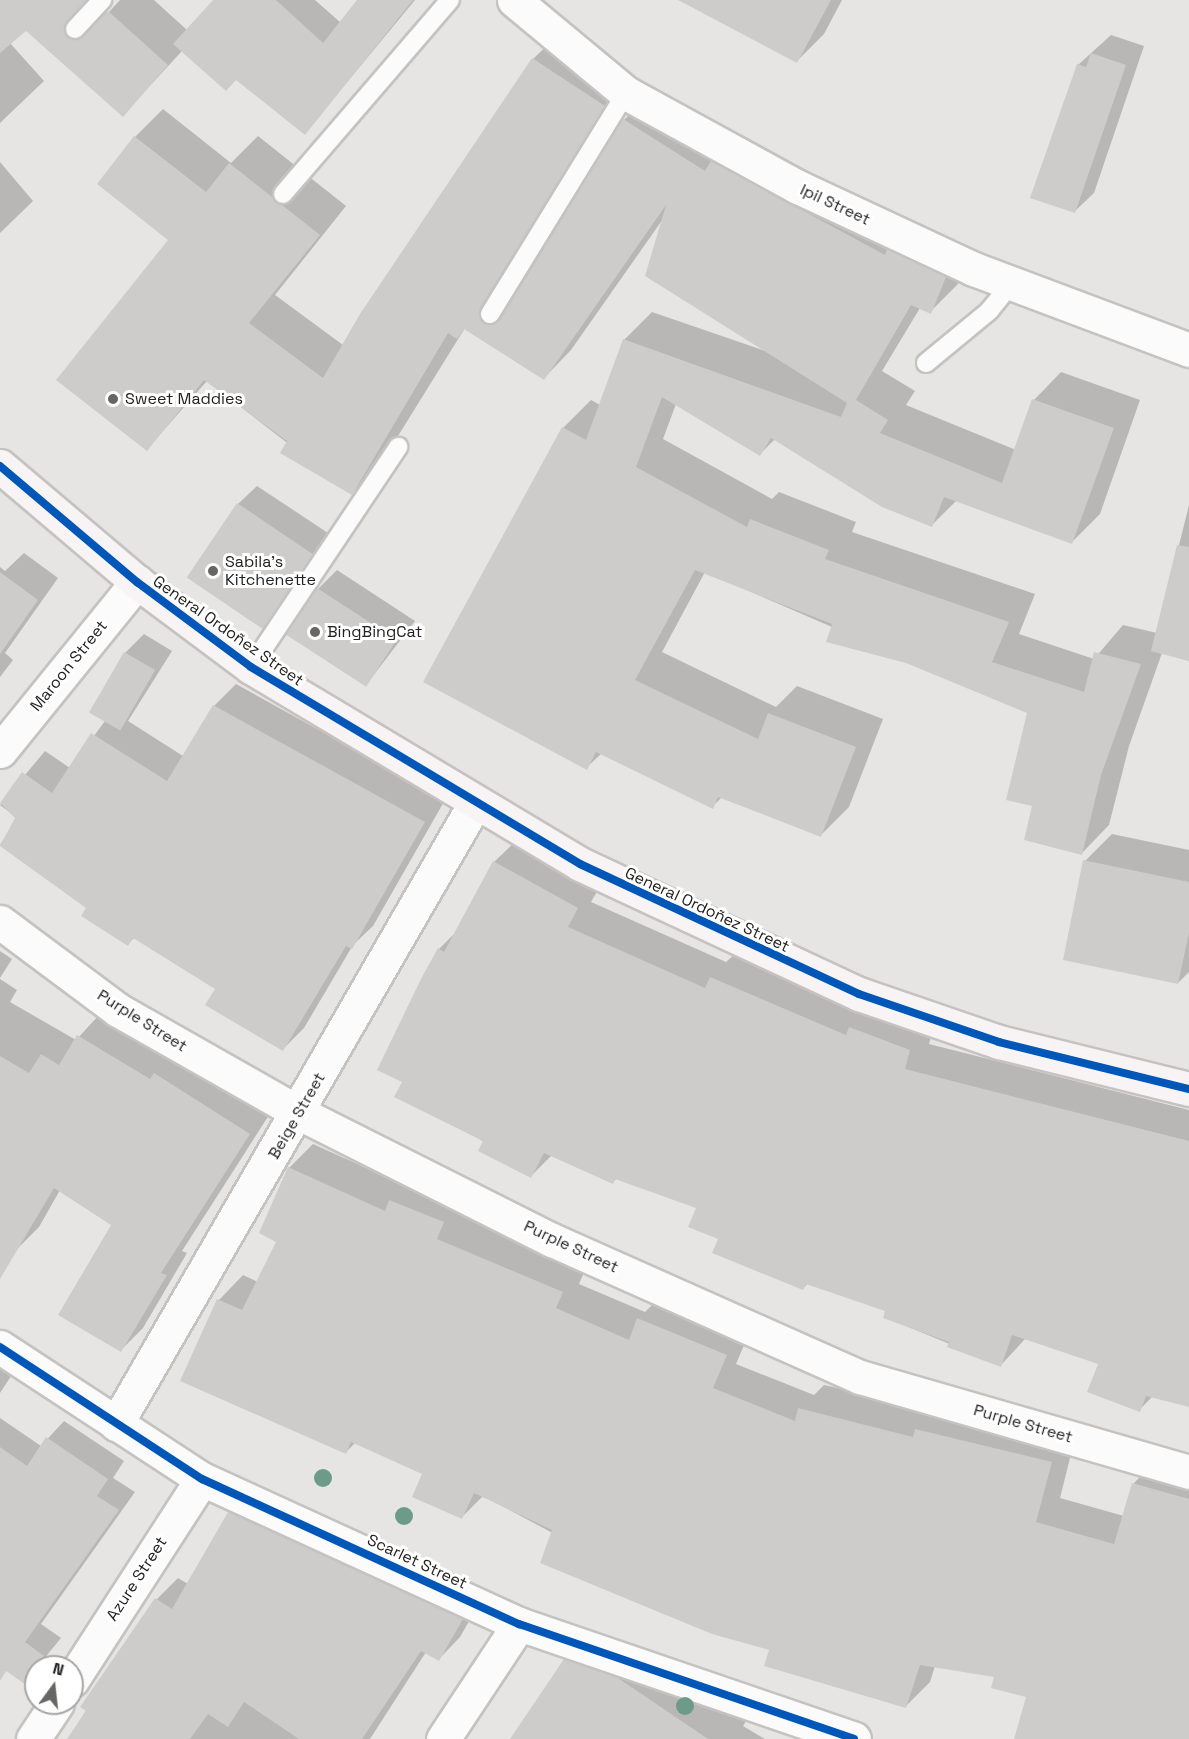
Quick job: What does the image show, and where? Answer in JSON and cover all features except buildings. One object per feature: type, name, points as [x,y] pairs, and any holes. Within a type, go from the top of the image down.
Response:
[{"type":"main road","name":"General Ordoñez Street","points":[[0,466],[137,582],[251,667],[474,805],[662,905],[859,994],[999,1042],[1189,1089]]},
{"type":"street","name":"Ipil Street","points":[[514,0],[626,93],[798,188],[1011,284],[1189,350]]},
{"type":"street","name":"Maroon Street","points":[[0,751],[137,582]]},
{"type":"street","name":"Beige Street","points":[[116,1424],[299,1113],[474,805]]},
{"type":"street","name":"Purple Street","points":[[0,922],[118,1010],[299,1113],[552,1240],[860,1377],[1189,1472]]},
{"type":"street","name":"Scarlet Street","points":[[0,1347],[202,1479],[519,1624],[854,1739]]},
{"type":"street","name":"Azure Street","points":[[84,1661],[202,1479]]},
{"type":"street","points":[[443,1739],[519,1624]]},
{"type":"street","points":[[33,1739],[49,1715]]},
{"type":"lane","points":[[75,29],[102,0]]},
{"type":"lane","points":[[283,194],[450,0]]},
{"type":"lane","points":[[490,314],[626,93]]},
{"type":"lane","points":[[926,363],[989,311],[1011,284]]},
{"type":"lane","points":[[251,667],[398,447]]},
{"type":"cycle path","points":[[0,466],[137,582],[251,667],[580,864],[859,994],[999,1042],[1189,1089]]},
{"type":"cycle path","points":[[0,1347],[202,1479],[519,1624],[854,1739]]},
{"type":"place","name":"Sweet Maddies","points":[[113,399]]},
{"type":"place","name":"Sabila's Kitchenette","points":[[213,571]]},
{"type":"place","name":"BingBingCat","points":[[315,632]]}]
